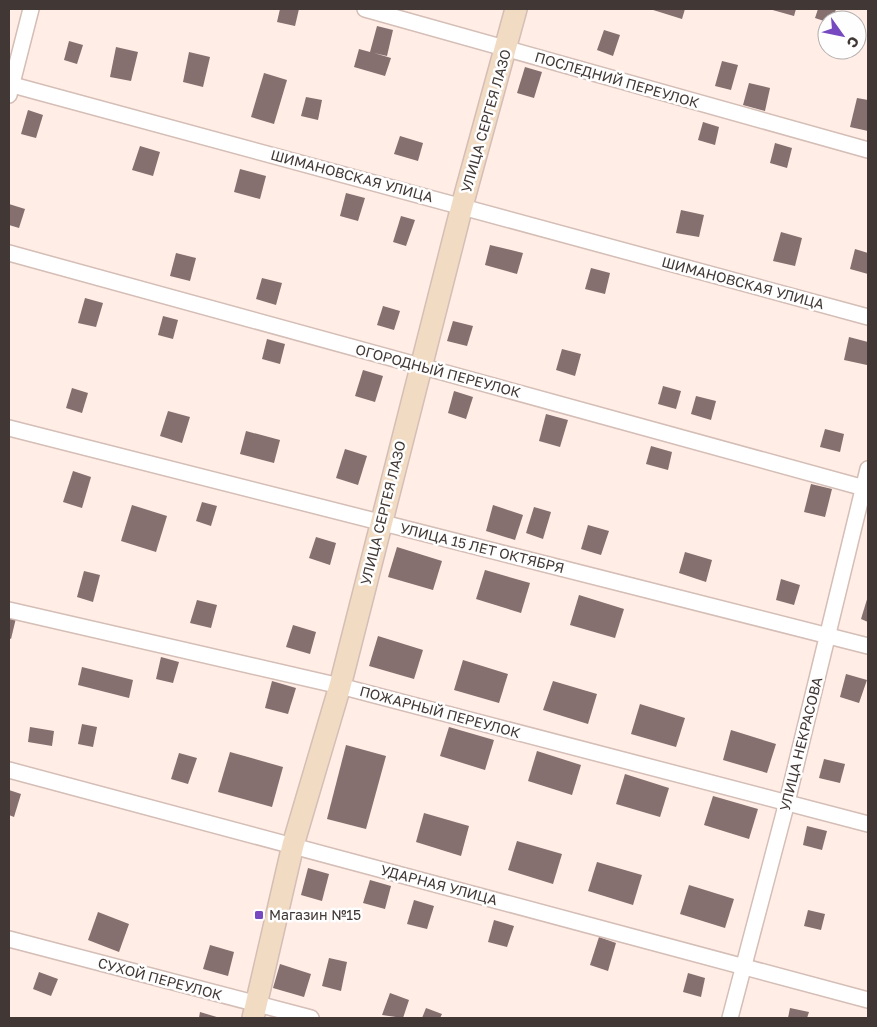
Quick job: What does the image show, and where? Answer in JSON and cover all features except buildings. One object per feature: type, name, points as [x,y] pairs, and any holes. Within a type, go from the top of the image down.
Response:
[{"type":"main road","name":"УЛИЦА СЕРГЕЯ ЛАЗО","points":[[255,1011],[294,846],[340,686],[380,522],[462,206],[516,9]]},
{"type":"street","points":[[10,88],[31,9]]},
{"type":"street","name":"ПОСЛЕДНИЙ ПЕРЕУЛОК","points":[[365,9],[868,150]]},
{"type":"street","name":"ШИМАНОВСКАЯ УЛИЦА","points":[[10,88],[462,206],[868,317]]},
{"type":"street","name":"ОГОРОДНЫЙ ПЕРЕУЛОК","points":[[9,253],[865,488]]},
{"type":"street","name":"УЛИЦА 15 ЛЕТ ОКТЯБРЯ","points":[[9,428],[868,646]]},
{"type":"street","name":"УЛИЦА НЕКРАСОВА","points":[[730,1018],[787,802],[865,488],[868,469]]},
{"type":"street","name":"ПОЖАРНЫЙ ПЕРЕУЛОК","points":[[9,610],[340,686],[868,824]]},
{"type":"street","name":"УДАРНАЯ УЛИЦА","points":[[9,770],[868,1000]]},
{"type":"street","name":"СУХОЙ ПЕРЕУЛОК","points":[[9,939],[255,1011],[311,1018]]},
{"type":"place","name":"Магазин №15","points":[[259,915]]}]
